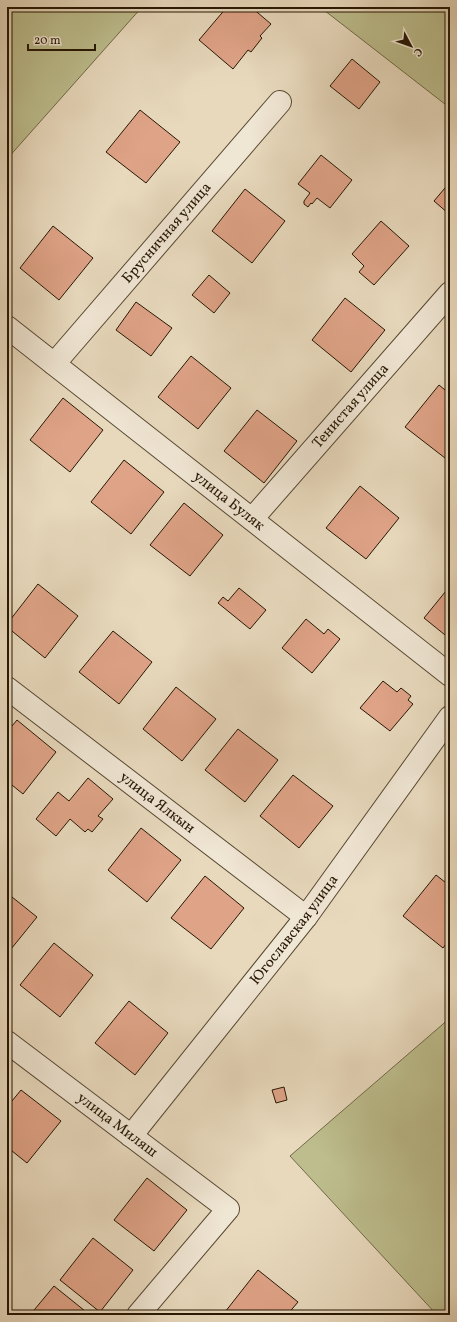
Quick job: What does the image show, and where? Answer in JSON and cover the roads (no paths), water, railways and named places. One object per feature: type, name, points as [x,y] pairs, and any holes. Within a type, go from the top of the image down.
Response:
[{"type":"street","name":"Брусничная улица","points":[[54,364],[280,102]]},
{"type":"street","name":"Тенистая улица","points":[[252,519],[450,293]]},
{"type":"street","name":"улица Буляк","points":[[7,327],[450,675]]},
{"type":"street","name":"улица Ялкын","points":[[7,688],[306,917]]},
{"type":"street","name":"Югославская улица","points":[[132,1136],[306,917],[450,717]]},
{"type":"street","name":"улица Миляш","points":[[7,1042],[228,1209],[138,1315]]}]
